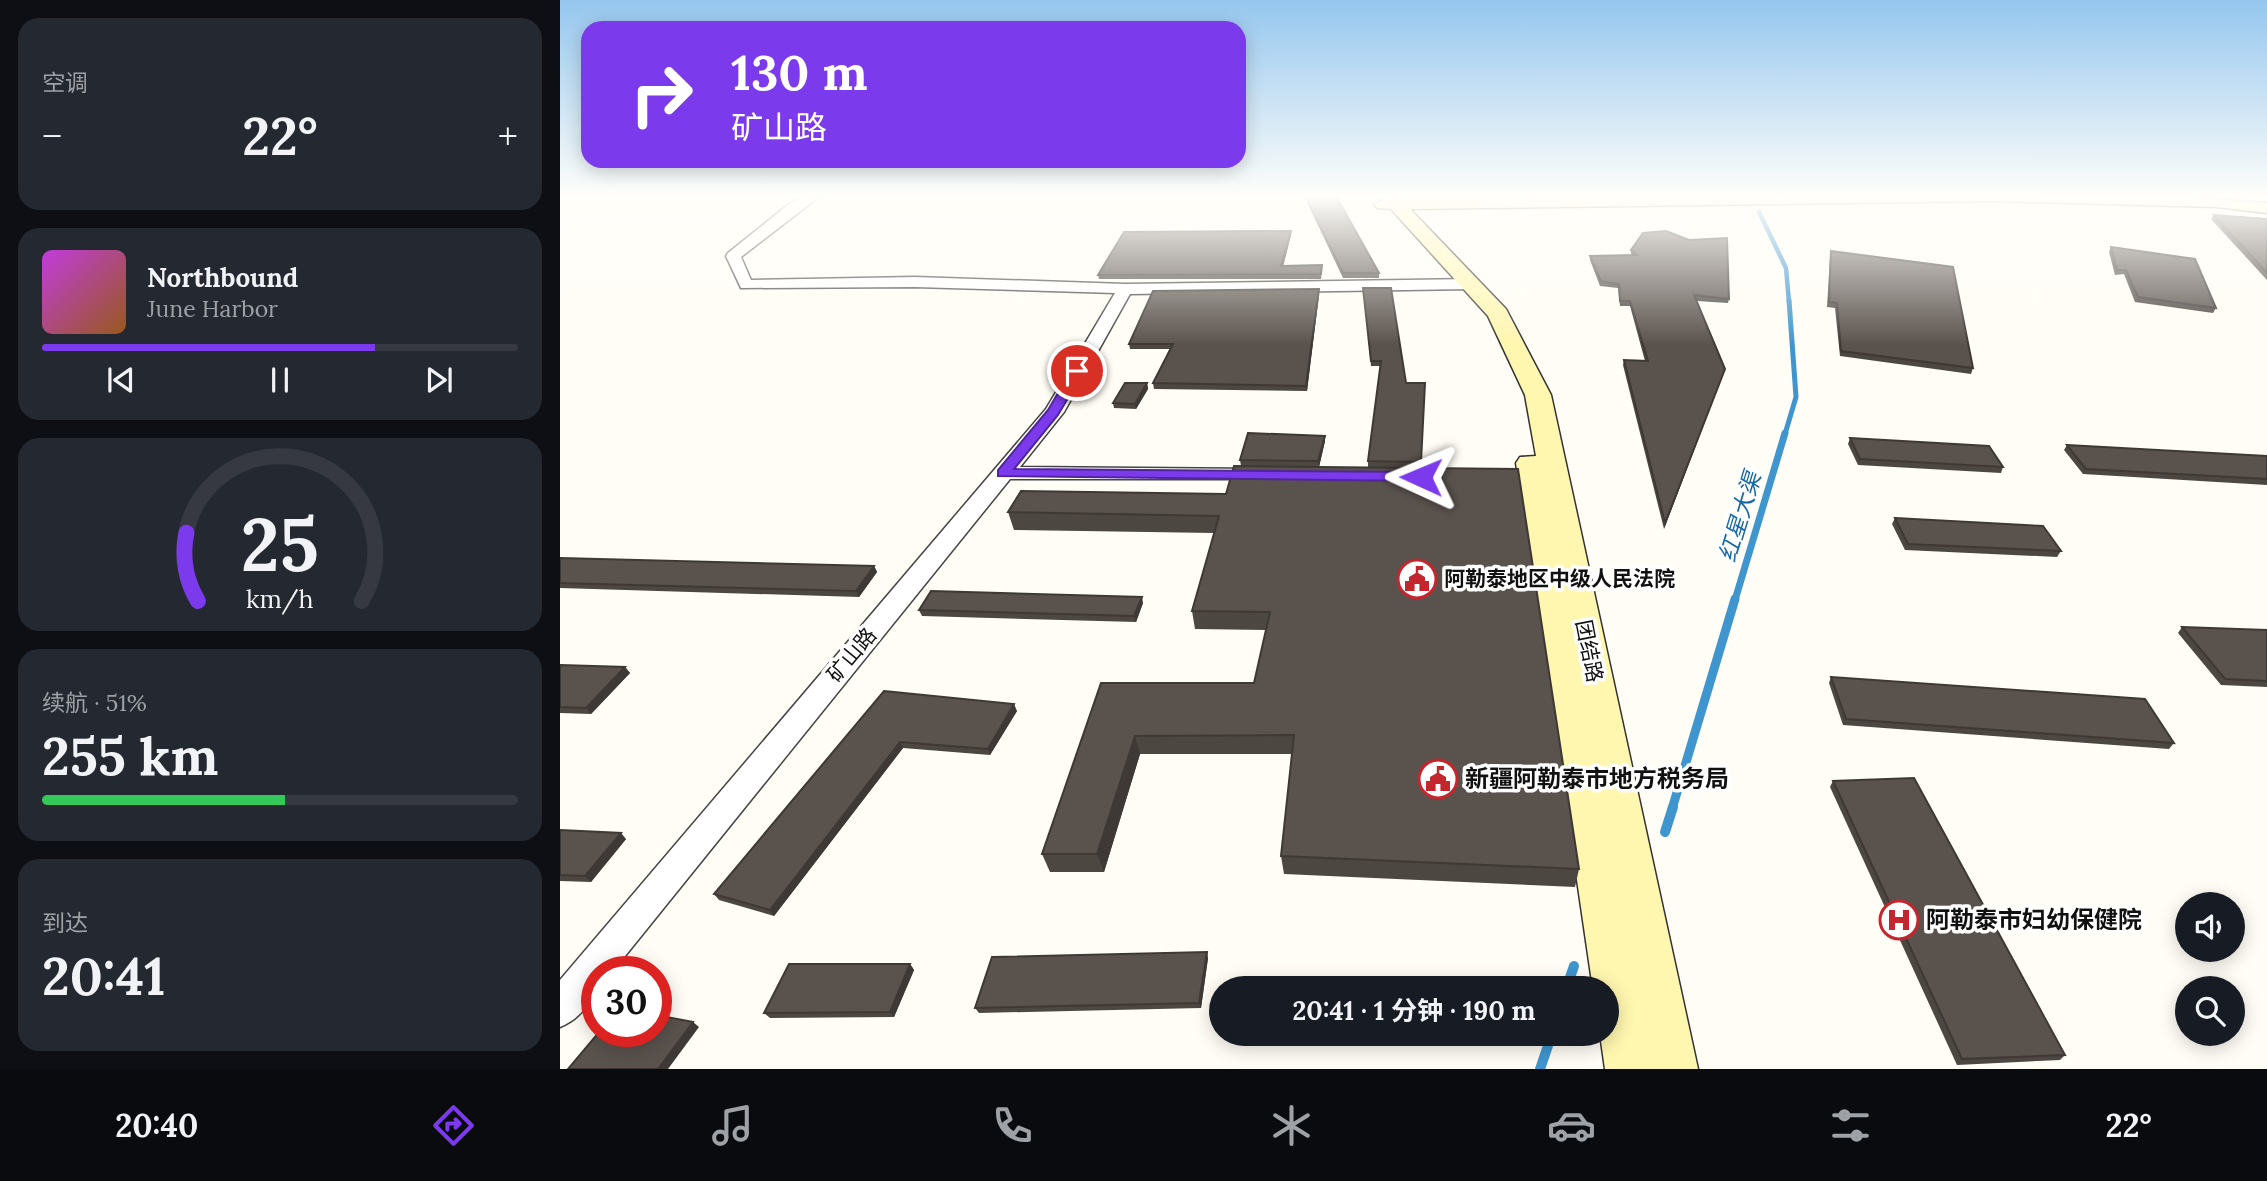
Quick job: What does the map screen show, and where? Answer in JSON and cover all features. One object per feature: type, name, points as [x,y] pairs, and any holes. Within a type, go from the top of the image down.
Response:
[{"type":"main road","name":"团结路","points":[[1429,246],[1464,284],[1498,314],[1538,395],[1634,882],[1628,1050]]},
{"type":"main road","name":"团结路","points":[[1464,284],[1519,396],[1519,477],[1630,952],[1671,1069]]},
{"type":"street","points":[[746,246],[733,256],[746,285],[915,282],[1125,289],[1464,284]]},
{"type":"street","name":"矿山路","points":[[560,1009],[1054,412],[1125,289]]},
{"type":"street","points":[[1003,473],[1282,475]]},
{"type":"building","points":[[1116,246],[1287,246],[1281,266],[1322,265],[1321,274],[1098,275]]},
{"type":"building","points":[[1330,246],[1364,246],[1379,273],[1343,273]]},
{"type":"building","points":[[1634,246],[1727,246],[1729,299],[1694,295],[1725,369],[1665,523],[1624,360],[1648,361],[1630,301],[1620,301],[1619,284],[1601,281],[1590,256],[1637,255],[1631,250]]},
{"type":"building","points":[[2242,246],[2267,246],[2267,273]]},
{"type":"building","points":[[2111,247],[2195,259],[2216,308],[2138,297],[2126,270],[2117,270]]},
{"type":"building","points":[[1831,251],[1953,267],[1973,368],[1841,351],[1837,303],[1829,302]]},
{"type":"building","points":[[1363,288],[1391,288],[1406,383],[1425,383],[1421,462],[1368,461],[1381,361],[1371,361]]},
{"type":"building","points":[[1319,289],[1306,386],[1153,383],[1173,344],[1129,344],[1153,291]]},
{"type":"building","points":[[1125,383],[1147,383],[1135,404],[1113,403]]},
{"type":"building","points":[[1248,433],[1325,436],[1318,461],[1240,460]]},
{"type":"building","points":[[1850,438],[1989,446],[2003,467],[1860,459]]},
{"type":"building","points":[[2067,445],[2267,456],[2267,479],[2086,469]]},
{"type":"building","points":[[1234,466],[1518,469],[1579,869],[1281,856],[1294,735],[1135,736],[1097,854],[1042,854],[1101,683],[1254,683],[1270,612],[1192,611],[1219,516],[1008,512],[1021,491],[1226,494]]},
{"type":"building","points":[[1895,518],[2043,526],[2061,551],[1908,544]]},
{"type":"building","points":[[560,558],[874,566],[856,591],[560,583]]},
{"type":"building","points":[[931,591],[1142,597],[1134,616],[919,610]]},
{"type":"building","points":[[2182,627],[2267,630],[2267,681],[2225,679]]},
{"type":"building","points":[[560,665],[625,667],[586,708],[560,707]]},
{"type":"building","points":[[1831,677],[2145,699],[2174,743],[1846,719]]},
{"type":"building","points":[[884,691],[1014,704],[988,749],[900,742],[770,910],[714,894]]},
{"type":"building","points":[[1914,778],[2065,1055],[1962,1059],[1833,781]]},
{"type":"building","points":[[560,830],[621,833],[585,876],[560,875]]},
{"type":"building","points":[[1207,952],[1199,1003],[975,1008],[992,957]]},
{"type":"building","points":[[789,964],[910,964],[890,1012],[764,1013]]},
{"type":"building","points":[[672,1018],[693,1022],[658,1069],[568,1069],[587,1047],[672,1047]]},
{"type":"waterway","name":"红星大渠","points":[[1775,246],[1786,268],[1789,302]]},
{"type":"waterway","name":"红星大渠","points":[[1785,434],[1796,397],[1789,300]]},
{"type":"waterway","name":"红星大渠","points":[[1735,600],[1785,433]]},
{"type":"waterway","name":"红星大渠","points":[[1672,809],[1735,599]]},
{"type":"waterway","name":"红星大渠","points":[[1665,832],[1673,807]]},
{"type":"waterway","name":"红星大渠","points":[[1571,976],[1574,966]]},
{"type":"waterway","name":"红星大渠","points":[[1540,1069],[1548,1046]]},
{"type":"place","name":"阿勒泰地区中级人民法院","points":[[1417,579]]},
{"type":"place","name":"新疆阿勒泰市地方税务局","points":[[1438,779]]},
{"type":"place","name":"阿勒泰市妇幼保健院","points":[[1899,920]]},
{"type":"route","points":[[1077,371],[1054,412],[1003,473],[1421,477]]}]
